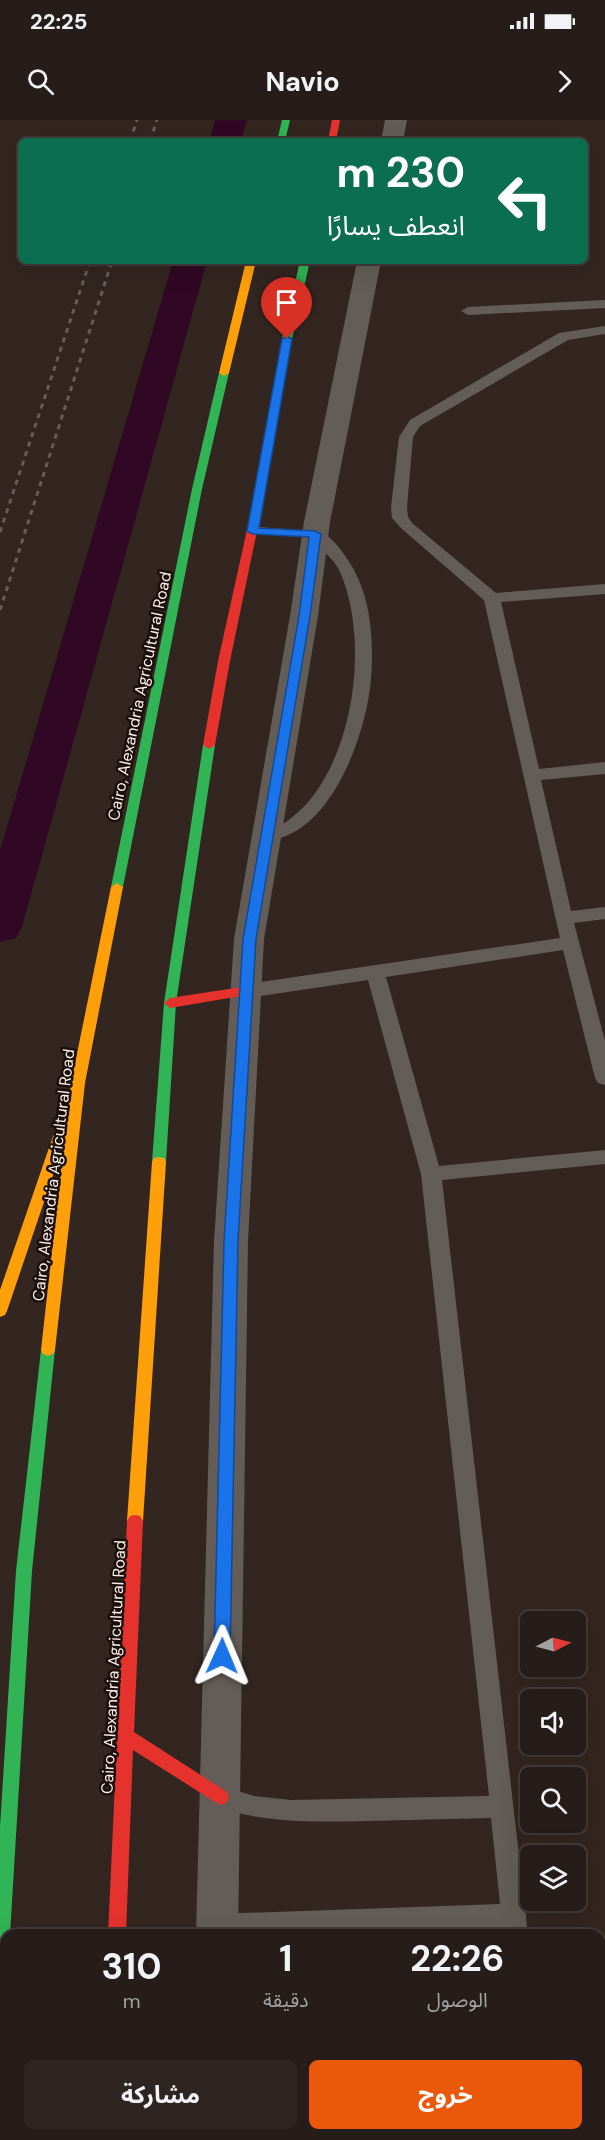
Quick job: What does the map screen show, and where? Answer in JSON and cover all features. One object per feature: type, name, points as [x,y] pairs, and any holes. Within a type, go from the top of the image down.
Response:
[{"type":"main road","points":[[282,138],[286,120]]},
{"type":"main road","points":[[333,138],[336,120]]},
{"type":"main road","name":"Cairo, Alexandria Agricultural Road","points":[[2,1929],[24,1571],[78,1083],[197,489],[250,264]]},
{"type":"main road","name":"Cairo, Alexandria Agricultural Road","points":[[117,1929],[136,1509],[170,1003],[202,786],[224,661],[253,531],[287,339],[304,264]]},
{"type":"main road","points":[[253,531],[315,534]]},
{"type":"main road","points":[[170,1003],[248,991]]},
{"type":"main road","points":[[0,1311],[78,1083]]},
{"type":"main road","points":[[126,1736],[221,1797]]},
{"type":"street","points":[[393,138],[396,120]]},
{"type":"street","points":[[217,1929],[231,1241],[248,991],[249,939],[304,616],[315,534],[368,264]]},
{"type":"lane","points":[[468,311],[605,304]]},
{"type":"lane","points":[[605,330],[564,336],[415,423],[406,437],[399,507],[400,518],[407,526],[492,598],[564,918],[605,1078]]},
{"type":"lane","points":[[267,836],[297,823],[312,807],[330,781],[354,729],[361,687],[363,648],[360,613],[351,578],[335,549],[315,534]]},
{"type":"lane","points":[[492,598],[605,589]]},
{"type":"lane","points":[[531,775],[605,768]]},
{"type":"lane","points":[[564,918],[605,913]]},
{"type":"lane","points":[[248,991],[570,943]]},
{"type":"lane","points":[[277,1929],[515,1925],[431,1174],[375,972]]},
{"type":"lane","points":[[431,1174],[605,1157]]},
{"type":"lane","points":[[221,1797],[254,1807],[291,1810],[502,1807]]},
{"type":"waterway","points":[[226,138],[231,120]]},
{"type":"waterway","points":[[0,927],[189,264]]},
{"type":"railway","points":[[131,138],[137,120]]},
{"type":"railway","points":[[151,138],[157,120]]},
{"type":"railway","points":[[0,532],[89,264]]},
{"type":"railway","points":[[0,610],[111,264]]},
{"type":"traffic: fast","points":[[282,138],[286,120]]},
{"type":"traffic: fast","points":[[257,507],[287,339],[304,264]]},
{"type":"traffic: fast","points":[[117,887],[197,489],[224,373]]},
{"type":"traffic: fast","points":[[159,1162],[170,1003],[209,745]]},
{"type":"traffic: fast","points":[[2,1929],[24,1571],[48,1350]]},
{"type":"traffic: slow","points":[[224,373],[250,264]]},
{"type":"traffic: slow","points":[[253,530],[315,534]]},
{"type":"traffic: slow","points":[[48,1350],[78,1083],[117,887]]},
{"type":"traffic: slow","points":[[0,1311],[68,1113]]},
{"type":"traffic: slow","points":[[135,1521],[159,1162]]},
{"type":"traffic: jam","points":[[333,138],[336,120]]},
{"type":"traffic: jam","points":[[209,745],[224,661],[257,507]]},
{"type":"traffic: jam","points":[[170,1003],[248,991]]},
{"type":"traffic: jam","points":[[117,1929],[135,1521]]},
{"type":"traffic: jam","points":[[126,1736],[221,1797]]},
{"type":"route","points":[[222,1656],[231,1241],[249,939],[304,616],[315,534],[253,531],[287,339]]}]
